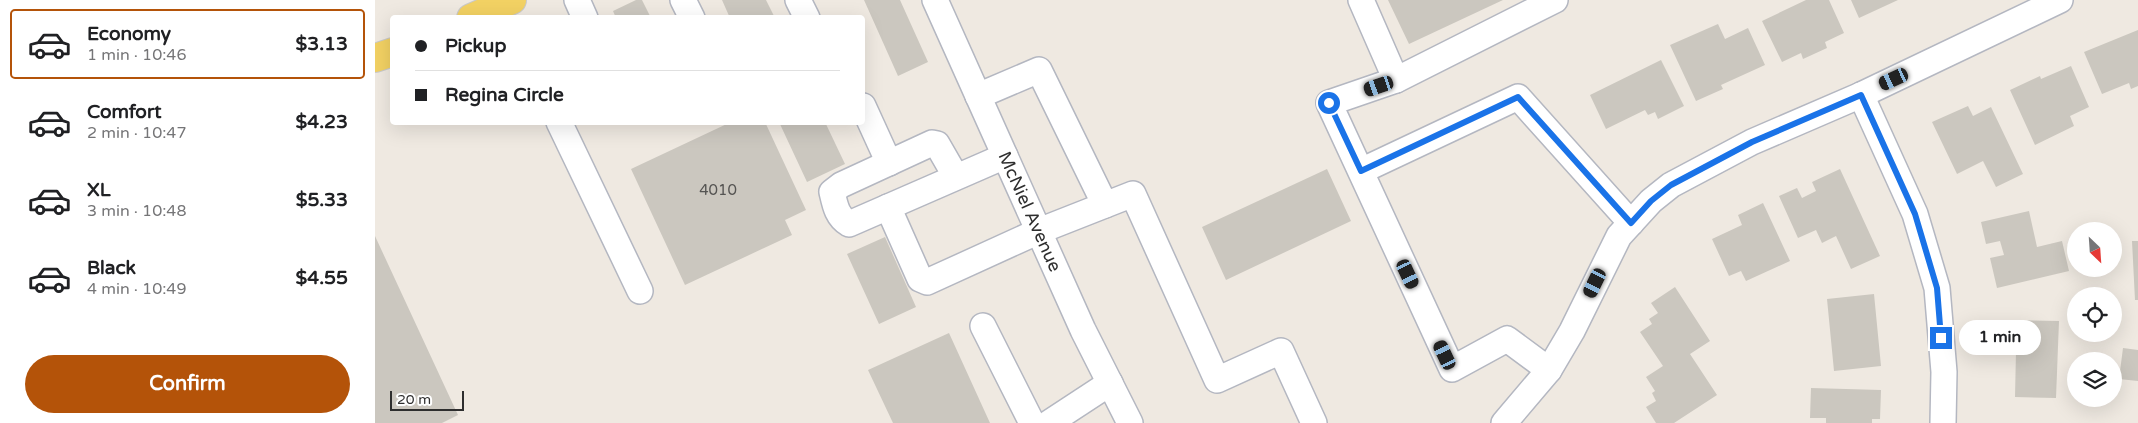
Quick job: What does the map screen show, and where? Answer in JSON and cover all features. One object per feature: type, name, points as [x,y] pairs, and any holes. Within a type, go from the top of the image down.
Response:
[{"type":"main road","points":[[481,15],[508,7]]},
{"type":"main road","points":[[375,58],[390,53]]},
{"type":"street","points":[[577,0],[584,15]]},
{"type":"street","points":[[683,0],[690,15]]},
{"type":"street","points":[[799,0],[806,15]]},
{"type":"street","name":"McNiel Avenue","points":[[935,0],[1083,330],[1130,423]]},
{"type":"street","points":[[1361,0],[1396,80]]},
{"type":"street","points":[[1549,370],[1507,339],[1452,369],[1329,103],[1396,80],[1555,0]]},
{"type":"street","points":[[1507,422],[1549,370],[1572,331],[1619,236],[1651,201],[1671,185],[1752,142],[1861,95],[2060,0]]},
{"type":"street","points":[[978,96],[1039,70],[1105,205]]},
{"type":"street","points":[[1861,95],[1915,214],[1937,288],[1944,372],[1943,423]]},
{"type":"street","points":[[1361,171],[1518,97],[1631,223]]},
{"type":"street","points":[[865,110],[889,163]]},
{"type":"street","points":[[560,125],[640,291]]},
{"type":"street","points":[[957,177],[937,144],[932,143],[841,185],[833,192],[836,209],[844,221],[849,224],[888,208],[1005,156]]},
{"type":"street","points":[[888,208],[920,279],[927,282],[1039,231],[1133,194],[1217,380],[1281,351],[1314,423]]},
{"type":"street","points":[[983,326],[1032,423]]},
{"type":"street","points":[[1049,423],[1110,383]]},
{"type":"building","points":[[636,0],[642,0],[650,15],[615,15],[613,11]]},
{"type":"building","points":[[722,0],[766,0],[774,15],[729,15]]},
{"type":"building","points":[[864,0],[900,0],[928,62],[898,76]]},
{"type":"building","points":[[1388,0],[1503,0],[1409,44]]},
{"type":"building","points":[[1806,0],[1829,0],[1844,33],[1825,42],[1827,48],[1803,59],[1801,53],[1782,62],[1762,21]]},
{"type":"building","points":[[1851,0],[1898,0],[1859,18]]},
{"type":"building","points":[[1718,24],[1725,39],[1748,28],[1765,65],[1721,85],[1723,89],[1696,101],[1670,45]]},
{"type":"building","points":[[2138,30],[2138,86],[2131,89],[2129,83],[2102,94],[2084,52]]},
{"type":"building","points":[[1661,60],[1684,106],[1658,119],[1655,112],[1648,115],[1645,110],[1606,129],[1590,95]]},
{"type":"building","points":[[2071,66],[2089,107],[2070,116],[2074,126],[2035,145],[2010,90],[2040,76],[2041,79]]},
{"type":"building","points":[[1968,106],[1973,116],[1991,107],[2023,174],[1996,187],[1983,161],[1957,174],[1932,122]]},
{"type":"building","points":[[725,125],[766,125],[806,210],[785,220],[792,235],[685,285],[631,169]]},
{"type":"building","points":[[780,125],[826,125],[845,164],[807,182]]},
{"type":"building","points":[[1327,169],[1351,221],[1226,280],[1202,227]]},
{"type":"building","points":[[1840,169],[1880,256],[1851,269],[1836,236],[1822,243],[1816,230],[1798,238],[1779,196],[1797,188],[1802,198],[1816,191],[1812,182]]},
{"type":"building","points":[[1763,203],[1790,261],[1746,281],[1741,271],[1729,276],[1712,239],[1742,225],[1738,215]]},
{"type":"building","points":[[2029,211],[2037,247],[2062,241],[2067,271],[1997,288],[1990,258],[2004,255],[2000,241],[1986,244],[1981,222]]},
{"type":"building","points":[[375,236],[458,415],[442,423],[375,423]]},
{"type":"building","points":[[885,237],[916,307],[879,324],[847,254]]},
{"type":"building","points":[[2132,241],[2138,241],[2138,300],[2135,300]]},
{"type":"building","points":[[1675,287],[1710,341],[1690,354],[1717,395],[1674,423],[1656,423],[1646,407],[1656,401],[1652,393],[1655,391],[1646,377],[1663,366],[1640,332],[1652,324],[1649,319],[1658,313],[1651,303]]},
{"type":"building","points":[[1874,294],[1881,366],[1834,371],[1827,299]]},
{"type":"building","points":[[2006,320],[2059,321],[2056,398],[2015,397],[2016,351],[2005,350]]},
{"type":"building","points":[[949,333],[990,423],[893,423],[868,370]]},
{"type":"building","points":[[2123,348],[2138,350],[2138,381],[2122,379]]},
{"type":"building","points":[[1811,388],[1881,390],[1880,419],[1872,419],[1872,423],[1826,423],[1826,418],[1810,418]]},
{"type":"route","points":[[1329,103],[1361,171],[1518,97],[1631,223],[1651,201],[1671,185],[1752,142],[1861,95],[1915,214],[1937,288],[1941,338]]}]
